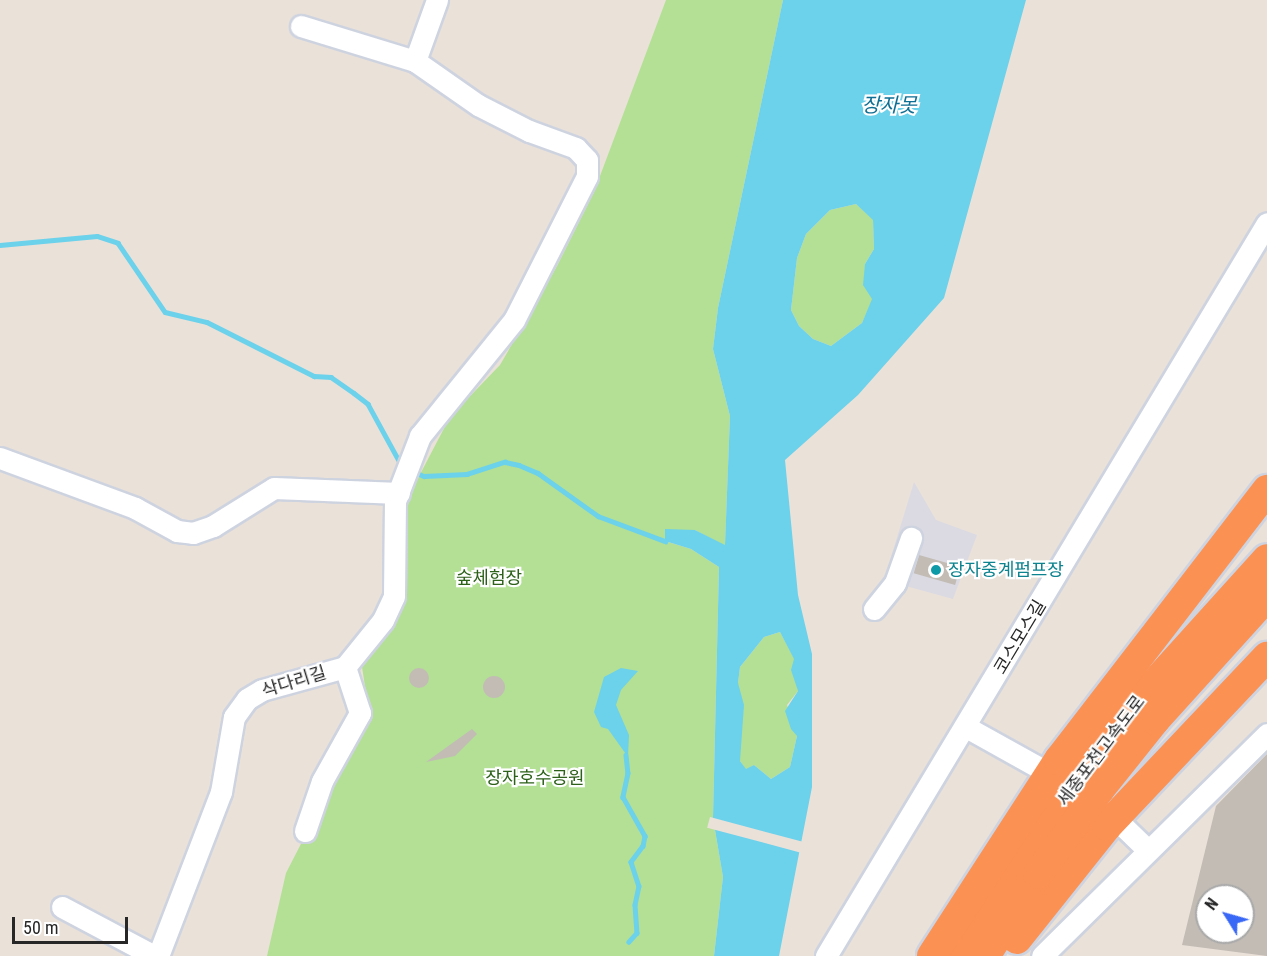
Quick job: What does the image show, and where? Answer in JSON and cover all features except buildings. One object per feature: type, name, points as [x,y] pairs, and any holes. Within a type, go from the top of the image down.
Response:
[{"type":"highway","points":[[932,956],[1059,760],[1267,490]]},
{"type":"highway","name":"세종포천고속도로","points":[[953,956],[1118,724],[1267,559]]},
{"type":"highway","name":"세종포천고속도로","points":[[985,956],[1038,874],[1100,789],[1155,720],[1267,596]]},
{"type":"highway","points":[[1004,956],[1107,825],[1267,657]]},
{"type":"street","points":[[415,61],[437,0]]},
{"type":"street","name":"삭다리길","points":[[158,956],[220,792],[234,717],[247,699],[262,690],[345,667],[384,620],[394,596],[400,489],[420,436],[514,320],[587,176],[586,160],[576,148],[529,131],[478,105],[415,61],[301,26]]},
{"type":"street","name":"코스모스길","points":[[826,956],[1267,224]]},
{"type":"street","points":[[0,458],[135,508],[177,531],[193,533],[213,526],[274,488],[400,489]]},
{"type":"street","points":[[874,609],[895,583],[911,538]]},
{"type":"street","points":[[306,831],[322,781],[360,713],[345,667]]},
{"type":"street","points":[[966,727],[1036,766]]},
{"type":"street","points":[[1042,956],[1267,734]]},
{"type":"street","points":[[1125,828],[1148,850]]},
{"type":"street","points":[[62,907],[154,956]]},
{"type":"shaded area","points":[[914,482],[936,520],[977,535],[953,599],[884,580]]},
{"type":"green space","name":"장자호수공원","points":[[666,0],[783,0],[718,308],[713,349],[730,416],[725,546],[695,530],[665,541],[691,549],[719,567],[713,818],[723,877],[714,956],[267,956],[286,873],[369,712],[362,667],[401,605],[405,503],[450,417],[500,365],[557,266],[594,192]]},
{"type":"green space","points":[[856,204],[873,219],[874,249],[865,264],[873,299],[862,323],[831,346],[813,339],[799,326],[791,310],[797,258],[806,234],[830,210]]},
{"type":"green space","points":[[780,632],[794,658],[798,691],[787,705],[797,736],[790,767],[771,779],[754,765],[746,770],[740,761],[738,683],[740,667],[764,637]]},
{"type":"water","name":"장자못","points":[[783,0],[1026,0],[944,298],[858,395],[785,460],[798,595],[812,654],[812,787],[779,956],[714,956],[723,877],[713,818],[719,567],[691,549],[665,541],[665,529],[695,530],[725,545],[730,416],[713,349],[718,308]],"holes":[[[856,204],[873,220],[874,249],[865,264],[863,285],[872,299],[862,323],[831,346],[813,339],[799,326],[791,310],[797,258],[806,234],[830,210]],[[780,632],[794,659],[791,670],[798,691],[785,711],[791,729],[797,736],[790,767],[771,779],[754,765],[746,769],[740,761],[744,705],[738,683],[740,667],[764,637]]]},
{"type":"water","points":[[621,668],[638,671],[621,690],[616,705],[629,735],[628,757],[608,729],[601,727],[594,712],[604,677]]},
{"type":"pier","points":[[710,817],[804,842],[801,853],[707,828]]},
{"type":"waterway","points":[[0,245],[97,236],[118,243],[165,312],[207,322],[314,376],[331,377],[354,393],[368,404],[402,466]]},
{"type":"waterway","points":[[412,471],[424,476],[467,474],[505,462],[519,465],[538,473],[598,516],[665,541]]},
{"type":"waterway","points":[[626,755],[628,773],[623,797],[645,836],[643,846],[631,862],[639,886],[635,905],[637,933],[629,942]]},
{"type":"place","name":"장자중계펌프장","points":[[936,570]]},
{"type":"park label","name":"숲체험장","points":[[489,578]]}]
